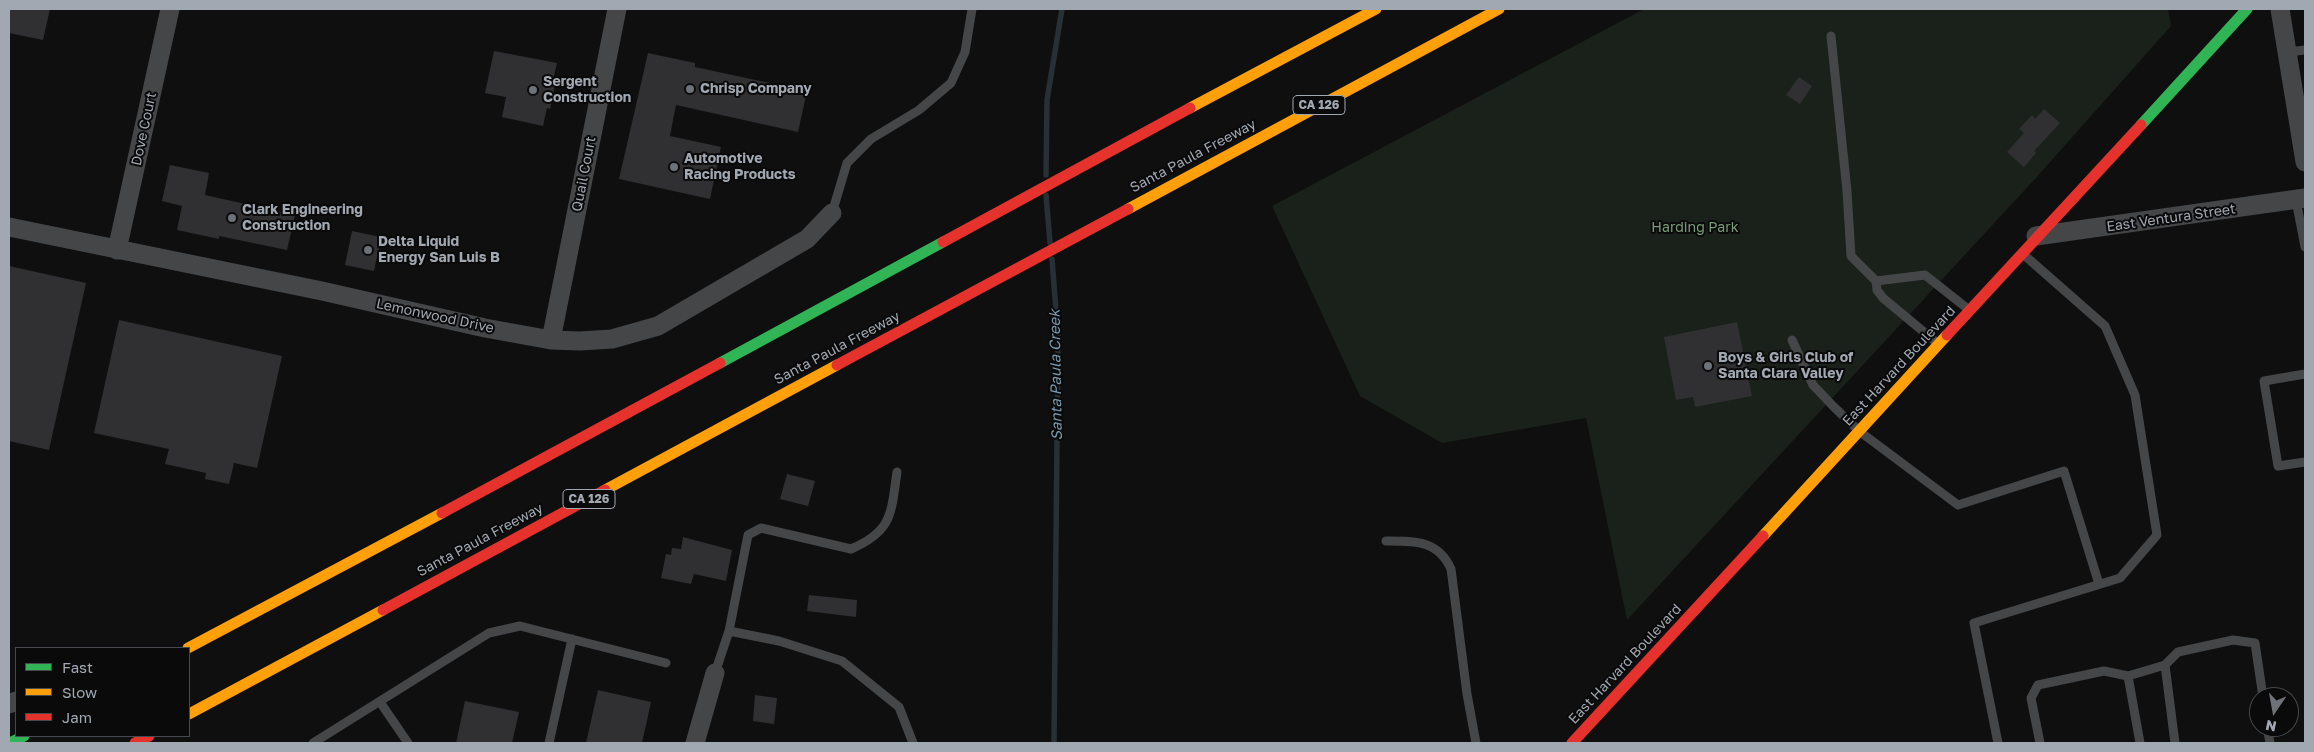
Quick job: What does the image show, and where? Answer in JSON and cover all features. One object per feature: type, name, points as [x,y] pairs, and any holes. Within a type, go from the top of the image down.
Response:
[{"type":"main road","points":[[190,647],[642,406],[1123,143],[1376,9]]},
{"type":"main road","name":"Santa Paula Freeway","points":[[190,713],[1499,9]]},
{"type":"main road","name":"East Harvard Boulevard","points":[[1572,743],[1939,344],[2021,252],[2247,9]]},
{"type":"main road","points":[[10,743],[22,737]]},
{"type":"main road","points":[[135,743],[147,737]]},
{"type":"street","name":"Dove Court","points":[[117,250],[170,9]]},
{"type":"street","name":"Quail Court","points":[[551,340],[617,9]]},
{"type":"street","points":[[2280,9],[2296,51],[2305,162]]},
{"type":"street","name":"East Ventura Street","points":[[2036,236],[2301,199]]},
{"type":"street","name":"Lemonwood Drive","points":[[9,227],[551,340],[580,342],[612,339],[658,326],[807,239],[832,213]]},
{"type":"street","points":[[695,743],[714,673]]},
{"type":"lane","points":[[832,213],[847,163],[871,139],[919,110],[951,83],[965,52],[972,9]]},
{"type":"lane","points":[[1831,36],[1847,191],[1851,256],[1876,281],[1877,290],[1883,298],[1939,344]]},
{"type":"lane","points":[[2301,199],[2305,247]]},
{"type":"lane","points":[[1998,743],[1974,623],[2120,578],[2157,535],[2135,395],[2105,326],[2021,252]]},
{"type":"lane","points":[[1876,281],[1925,275],[1970,310]]},
{"type":"lane","points":[[1792,340],[1813,385],[1859,431],[1958,505],[2064,471],[2100,584]]},
{"type":"lane","points":[[2305,374],[2264,381],[2278,466],[2305,462]]},
{"type":"lane","points":[[714,673],[729,630],[748,535],[761,528],[851,549],[864,543],[883,528],[890,516],[897,472]]},
{"type":"lane","points":[[1386,541],[1413,541],[1430,545],[1445,556],[1451,569],[1467,694],[1476,743]]},
{"type":"lane","points":[[313,743],[489,633],[520,626],[666,663]]},
{"type":"lane","points":[[729,630],[779,641],[842,661],[899,707],[913,743]]},
{"type":"lane","points":[[549,743],[572,639]]},
{"type":"lane","points":[[2040,743],[2032,698],[2038,685],[2104,671],[2128,676],[2165,665],[2178,652],[2233,640],[2255,643],[2262,687]]},
{"type":"lane","points":[[2165,665],[2175,743]]},
{"type":"lane","points":[[2128,676],[2140,743]]},
{"type":"lane","points":[[380,702],[408,743]]},
{"type":"green space","name":"Harding Park","points":[[1644,9],[2168,9],[2171,26],[2035,179],[1627,620],[1586,418],[1442,443],[1360,396],[1272,206]]},
{"type":"building","points":[[9,9],[50,9],[43,40],[9,33]]},
{"type":"building","points":[[494,51],[557,63],[553,80],[556,81],[550,109],[547,108],[543,126],[502,117],[506,97],[485,93]]},
{"type":"building","points":[[648,53],[695,63],[695,67],[807,91],[798,132],[676,105],[670,136],[721,147],[710,199],[619,179]]},
{"type":"building","points":[[1799,77],[1812,86],[1800,104],[1786,95]]},
{"type":"building","points":[[2044,109],[2060,123],[2034,151],[2036,153],[2024,167],[2007,152],[2024,133],[2019,129],[2032,115],[2035,119]]},
{"type":"building","points":[[170,165],[209,173],[205,195],[295,215],[287,250],[219,236],[219,239],[177,230],[182,206],[162,201]]},
{"type":"building","points":[[352,231],[381,237],[374,271],[345,265]]},
{"type":"building","points":[[9,266],[86,283],[49,450],[9,441]]},
{"type":"building","points":[[119,320],[282,356],[257,468],[234,463],[229,484],[205,479],[206,473],[165,464],[169,449],[94,433]]},
{"type":"building","name":"Boys & Girls Club of Santa Clara Valley","points":[[1737,322],[1752,396],[1695,407],[1693,397],[1676,400],[1664,337]]},
{"type":"building","points":[[787,474],[815,481],[808,506],[780,499]]},
{"type":"building","points":[[683,537],[732,550],[726,581],[694,574],[691,584],[661,578],[666,554],[671,555],[672,548],[681,549]]},
{"type":"building","points":[[809,595],[857,600],[856,617],[807,611]]},
{"type":"building","points":[[598,690],[651,702],[642,743],[586,743]]},
{"type":"building","points":[[755,695],[777,698],[774,724],[753,721]]},
{"type":"building","points":[[465,701],[519,712],[512,743],[456,743]]},
{"type":"waterway","name":"Santa Paula Creek","points":[[1046,175],[1047,100],[1062,9]]},
{"type":"waterway","name":"Santa Paula Creek","points":[[1046,195],[1050,243]]},
{"type":"waterway","name":"Santa Paula Creek","points":[[1052,259],[1058,337],[1054,743]]},
{"type":"traffic: fast","points":[[2141,125],[2247,9]]},
{"type":"traffic: fast","points":[[720,363],[943,242]]},
{"type":"traffic: fast","points":[[10,743],[22,737]]},
{"type":"traffic: slow","points":[[1190,108],[1376,9]]},
{"type":"traffic: slow","points":[[1128,209],[1499,9]]},
{"type":"traffic: slow","points":[[1763,536],[1947,335]]},
{"type":"traffic: slow","points":[[605,490],[837,365]]},
{"type":"traffic: slow","points":[[190,647],[442,513]]},
{"type":"traffic: slow","points":[[190,713],[383,610]]},
{"type":"traffic: jam","points":[[943,242],[1190,108]]},
{"type":"traffic: jam","points":[[1947,335],[2141,125]]},
{"type":"traffic: jam","points":[[837,365],[1128,209]]},
{"type":"traffic: jam","points":[[442,513],[720,363]]},
{"type":"traffic: jam","points":[[383,610],[605,490]]},
{"type":"traffic: jam","points":[[1572,743],[1763,536]]},
{"type":"traffic: jam","points":[[135,743],[147,737]]},
{"type":"place","name":"Chrisp Company","points":[[690,89]]},
{"type":"place","name":"Sergent Construction","points":[[533,90]]},
{"type":"place","name":"Automotive Racing Products","points":[[674,167]]},
{"type":"place","name":"Clark Engineering Construction","points":[[232,218]]},
{"type":"place","name":"Delta Liquid Energy San Luis B","points":[[368,250]]},
{"type":"place","name":"Boys & Girls Club of Santa Clara Valley","points":[[1708,366]]}]
